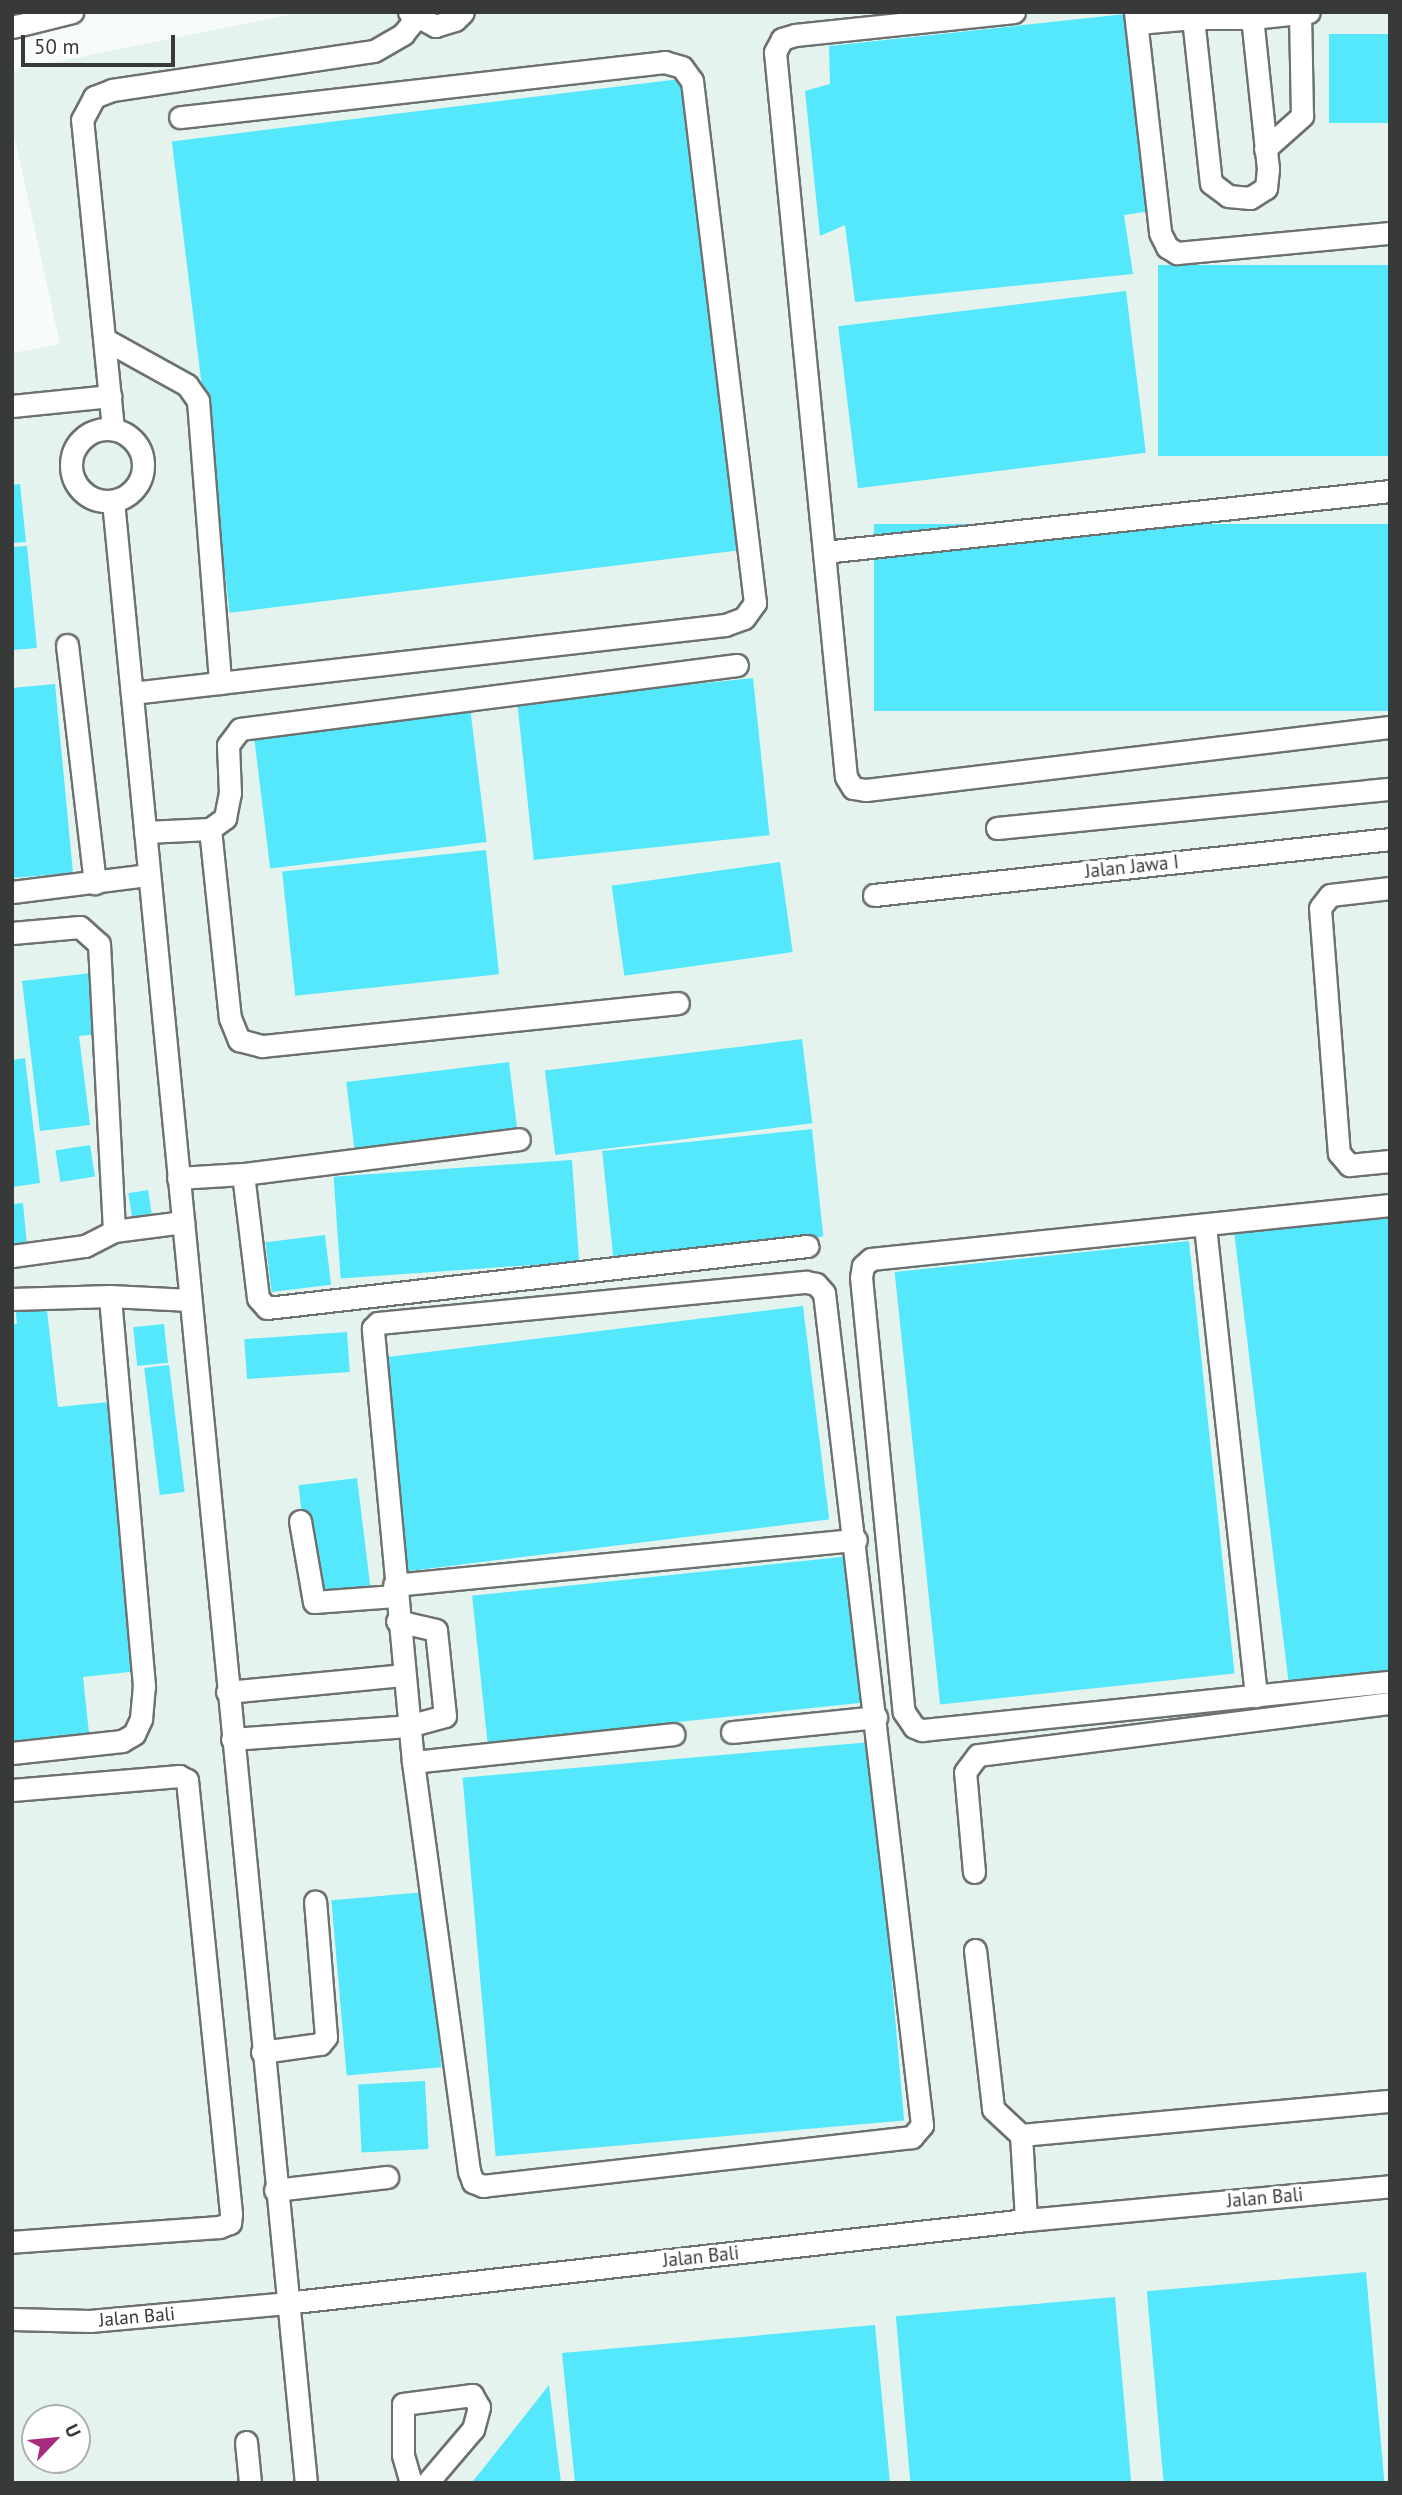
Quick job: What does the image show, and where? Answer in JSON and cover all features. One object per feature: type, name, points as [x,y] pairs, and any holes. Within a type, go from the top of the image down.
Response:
[{"type":"street","points":[[12,27],[37,16],[72,12]]},
{"type":"street","points":[[113,429],[82,439],[74,449],[72,475],[88,496],[113,501],[133,490],[143,469],[137,446],[113,429],[82,120],[93,97],[112,90],[374,51],[403,34],[412,15],[435,26],[455,20],[463,12]]},
{"type":"street","points":[[1014,12],[795,35],[782,39],[775,52],[846,777],[853,788],[866,790],[1390,727]]},
{"type":"street","points":[[1265,149],[1302,116],[1304,13],[1252,18],[1137,18],[1160,233],[1167,247],[1177,253],[1390,233]]},
{"type":"street","points":[[1193,18],[1212,183],[1228,196],[1259,196],[1266,188],[1265,149],[1252,18]]},
{"type":"street","points":[[132,693],[725,625],[744,618],[755,603],[692,81],[682,67],[665,62],[180,117]]},
{"type":"street","points":[[104,339],[187,385],[198,401],[220,683]]},
{"type":"street","points":[[12,406],[110,396]]},
{"type":"street","points":[[824,552],[1390,491]]},
{"type":"street","points":[[113,501],[286,2303],[306,2483]]},
{"type":"street","points":[[66,645],[95,883]]},
{"type":"street","points":[[145,832],[210,829],[225,818],[230,793],[228,746],[240,729],[737,665]]},
{"type":"street","points":[[997,828],[1390,789]]},
{"type":"street","points":[[210,829],[230,1018],[239,1040],[262,1045],[678,1003]]},
{"type":"street","name":"Jalan Jawa I","points":[[874,895],[1390,839]]},
{"type":"street","points":[[12,892],[149,875]]},
{"type":"street","points":[[1390,888],[1330,895],[1320,908],[1339,1153],[1349,1165],[1390,1161]]},
{"type":"street","points":[[12,933],[80,927],[99,944],[114,1231]]},
{"type":"street","points":[[178,1178],[243,1174],[519,1139]]},
{"type":"street","points":[[243,1174],[258,1298],[267,1308],[807,1246]]},
{"type":"street","points":[[1390,1205],[871,1259],[863,1266],[904,1712],[908,1721],[922,1730],[1390,1682]]},
{"type":"street","points":[[12,1256],[85,1246],[114,1231],[183,1222]]},
{"type":"street","points":[[1205,1226],[1256,1696]]},
{"type":"street","points":[[816,1284],[824,1293],[856,1540],[922,2125],[918,2132],[912,2137],[483,2186],[473,2182],[469,2171],[408,1726],[395,1591],[372,1336],[375,1325],[816,1284]]},
{"type":"street","points":[[12,1299],[110,1296],[190,1300]]},
{"type":"street","points":[[12,1754],[122,1741],[134,1734],[141,1719],[144,1686],[110,1296]]},
{"type":"street","points":[[300,1521],[314,1602],[856,1540]]},
{"type":"street","points":[[232,1739],[408,1726],[440,1720],[447,1712],[436,1630],[397,1621]]},
{"type":"street","points":[[227,1692],[402,1675]]},
{"type":"street","points":[[974,1871],[965,1772],[978,1755],[1390,1703]]},
{"type":"street","points":[[732,1732],[876,1717]]},
{"type":"street","points":[[413,1762],[673,1734]]},
{"type":"street","points":[[12,1790],[179,1776],[187,1780],[231,2214],[230,2222],[219,2227],[12,2242]]},
{"type":"street","points":[[262,2052],[320,2044],[326,2037],[315,1901]]},
{"type":"street","points":[[975,1950],[993,2109],[1021,2135],[1025,2214]]},
{"type":"street","points":[[1021,2135],[1390,2101]]},
{"type":"street","points":[[275,2190],[387,2177]]},
{"type":"street","name":"Jalan Bali","points":[[12,2319],[90,2321],[286,2303],[1025,2214],[1390,2186]]},
{"type":"street","points":[[411,2483],[403,2455],[403,2404],[472,2395],[479,2407],[473,2429],[427,2483]]},
{"type":"street","points":[[246,2442],[250,2483]]},
{"type":"shaded area","points":[[302,12],[1390,12],[1390,2483],[12,2483],[12,353],[60,344],[12,126],[12,71]]},
{"type":"building","points":[[1126,14],[1151,211],[1124,215],[1133,274],[855,302],[845,225],[820,236],[805,91],[830,84],[829,46]]},
{"type":"building","points":[[1329,34],[1390,34],[1390,123],[1329,123]]},
{"type":"building","points":[[680,79],[738,550],[230,613],[172,141]]},
{"type":"building","points":[[1158,265],[1390,265],[1390,456],[1158,456]]},
{"type":"building","points":[[1126,291],[1146,453],[858,488],[838,326]]},
{"type":"building","points":[[20,484],[26,542],[12,543],[12,485]]},
{"type":"building","points":[[874,524],[1390,524],[1390,711],[874,711]]},
{"type":"building","points":[[27,546],[37,648],[12,650],[12,547]]},
{"type":"building","points":[[753,678],[770,835],[534,860],[517,703]]},
{"type":"building","points":[[55,684],[73,873],[12,878],[12,688]]},
{"type":"building","points":[[470,707],[487,842],[270,869],[254,734]]},
{"type":"building","points":[[486,850],[499,974],[295,996],[282,871]]},
{"type":"building","points":[[780,862],[793,952],[624,976],[612,886]]},
{"type":"building","points":[[91,973],[98,1034],[79,1036],[90,1125],[40,1131],[22,981]]},
{"type":"building","points":[[802,1039],[812,1123],[555,1155],[545,1071]]},
{"type":"building","points":[[25,1058],[40,1183],[12,1187],[12,1060]]},
{"type":"building","points":[[509,1062],[518,1131],[355,1151],[346,1082]]},
{"type":"building","points":[[812,1129],[823,1236],[613,1258],[602,1151]]},
{"type":"building","points":[[90,1145],[95,1177],[60,1182],[55,1150]]},
{"type":"building","points":[[572,1160],[579,1262],[341,1278],[334,1177]]},
{"type":"building","points":[[148,1190],[152,1214],[132,1217],[128,1193]]},
{"type":"building","points":[[23,1203],[27,1245],[12,1246],[12,1204]]},
{"type":"building","points":[[1390,1213],[1390,1674],[1289,1686],[1234,1231]]},
{"type":"building","points":[[325,1235],[331,1285],[272,1292],[265,1242]]},
{"type":"building","points":[[1189,1241],[1234,1674],[940,1705],[895,1272]]},
{"type":"building","points":[[46,1302],[58,1407],[108,1402],[139,1671],[83,1677],[89,1733],[12,1741],[12,1324],[17,1324],[15,1306]]},
{"type":"building","points":[[803,1306],[829,1519],[401,1572],[375,1359]]},
{"type":"building","points":[[164,1324],[168,1363],[137,1366],[133,1327]]},
{"type":"building","points":[[347,1332],[350,1372],[247,1379],[244,1339]]},
{"type":"building","points":[[169,1365],[185,1492],[160,1495],[144,1368]]},
{"type":"building","points":[[357,1478],[371,1593],[313,1600],[298,1485]]},
{"type":"building","points":[[851,1556],[866,1702],[487,1742],[472,1596]]},
{"type":"building","points":[[871,1742],[904,2121],[496,2156],[463,1778]]},
{"type":"building","points":[[426,1892],[441,2067],[347,2076],[331,1900]]},
{"type":"building","points":[[425,2081],[429,2149],[362,2152],[358,2085]]},
{"type":"building","points":[[1366,2272],[1384,2483],[1164,2483],[1147,2291]]},
{"type":"building","points":[[1115,2297],[1131,2483],[910,2483],[896,2316]]},
{"type":"building","points":[[875,2325],[890,2483],[575,2483],[562,2353]]},
{"type":"building","points":[[549,2385],[561,2483],[471,2483],[482,2470]]}]
